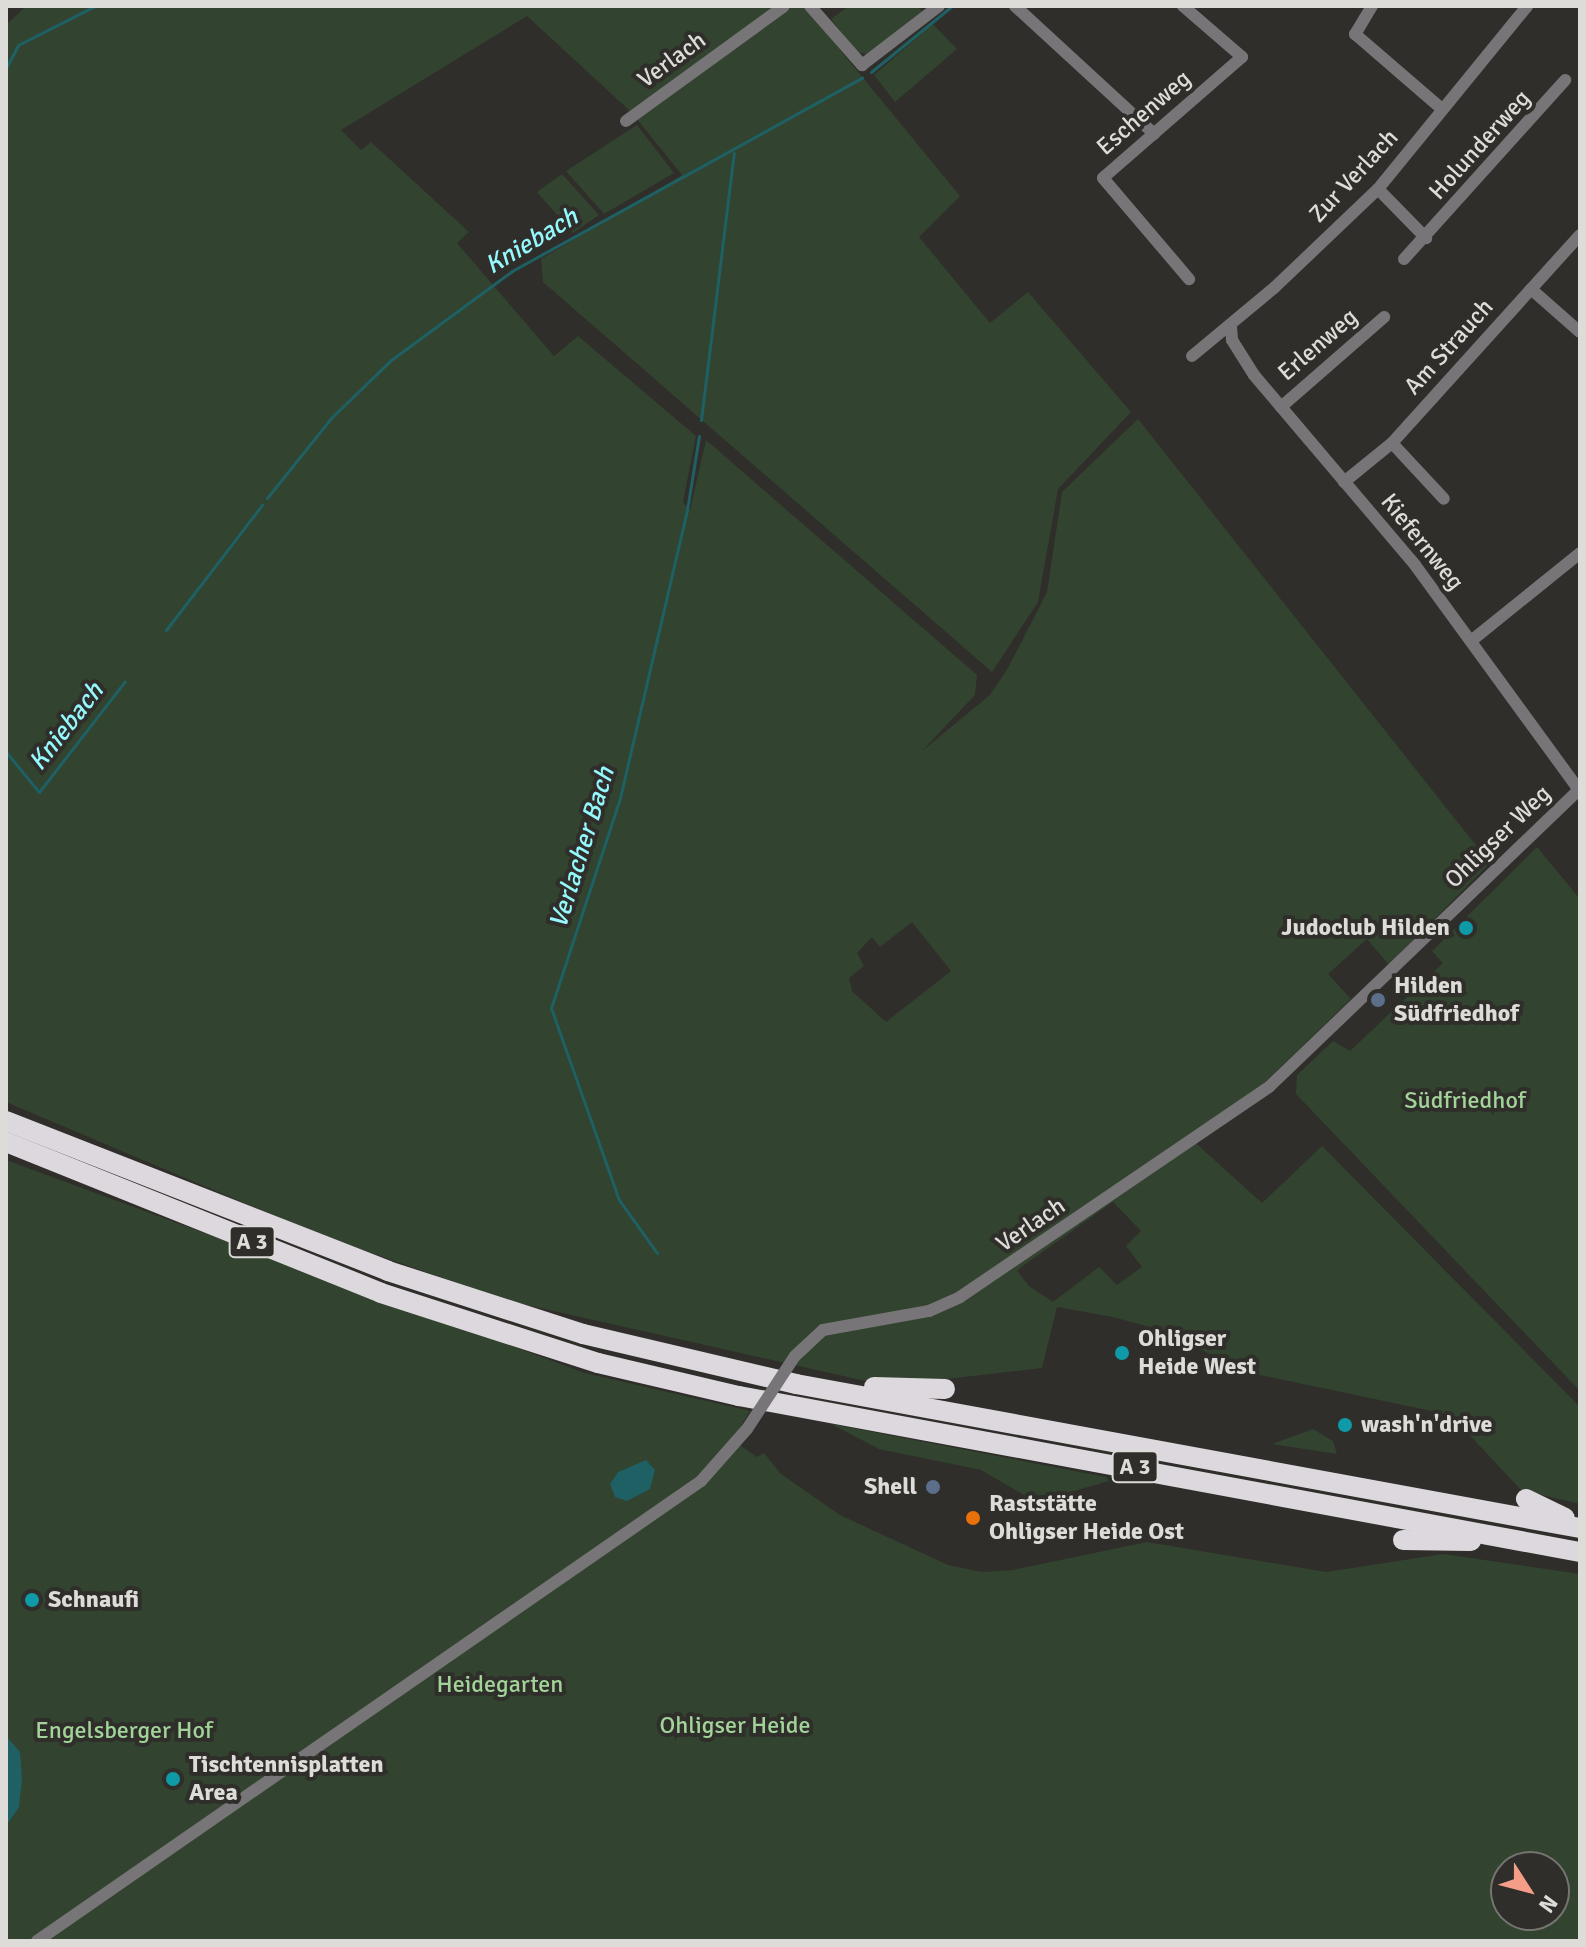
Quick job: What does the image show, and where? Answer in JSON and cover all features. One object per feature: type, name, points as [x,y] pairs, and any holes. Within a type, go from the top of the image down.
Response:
[{"type":"highway","name":"A 3","points":[[6,1121],[401,1275],[583,1334],[796,1384],[1580,1526]]},
{"type":"highway","name":"A 3","points":[[6,1142],[396,1298],[598,1363],[739,1396],[1580,1552]]},
{"type":"highway","points":[[796,1384],[945,1389]]},
{"type":"highway","points":[[739,1396],[797,1417]]},
{"type":"highway","points":[[1526,1499],[1580,1526]]},
{"type":"highway","points":[[1403,1540],[1531,1543]]},
{"type":"street","name":"Verlach","points":[[626,121],[784,6]]},
{"type":"street","points":[[810,6],[862,65],[939,6]]},
{"type":"street","points":[[1015,6],[1154,134]]},
{"type":"street","points":[[1026,17],[1037,6]]},
{"type":"street","name":"Eschenweg","points":[[1183,6],[1242,57],[1103,178],[1189,279]]},
{"type":"street","points":[[1372,6],[1355,34],[1442,109]]},
{"type":"street","name":"Zur Verlach","points":[[1192,356],[1231,326],[1378,189],[1527,6]]},
{"type":"street","name":"Holunderweg","points":[[1404,259],[1565,80]]},
{"type":"street","name":"Holunderweg","points":[[1378,189],[1426,238]]},
{"type":"street","name":"Am Strauch","points":[[1344,482],[1392,443],[1580,235]]},
{"type":"street","points":[[1531,289],[1580,332]]},
{"type":"street","name":"Erlenweg","points":[[1281,407],[1384,317]]},
{"type":"street","name":"Kiefernweg","points":[[1231,326],[1232,340],[1281,407],[1471,641],[1579,789]]},
{"type":"street","points":[[1392,443],[1444,499]]},
{"type":"street","points":[[1471,641],[1580,553]]},
{"type":"street","name":"Ohligser Weg","points":[[1273,1084],[1579,789]]},
{"type":"street","name":"Verlach","points":[[37,1941],[701,1481],[746,1432],[795,1356],[823,1330],[929,1311],[960,1297],[1273,1084]]},
{"type":"green space","points":[[26,6],[777,6],[630,111],[527,16],[341,130],[361,150],[371,142],[469,232],[457,243],[554,356],[578,336],[696,436],[683,502],[690,510],[706,440],[977,675],[975,695],[922,751],[990,695],[1008,668],[1047,592],[1062,492],[1138,419],[1490,863],[1389,965],[1367,939],[1328,974],[1351,999],[1263,1084],[1190,1138],[1262,1203],[1322,1146],[1580,1407],[1580,1504],[1521,1490],[1465,1430],[1441,1413],[1241,1371],[1168,1332],[1113,1317],[1057,1307],[1042,1368],[921,1382],[870,1382],[509,1301],[320,1235],[6,1102],[6,25]],"holes":[[[912,922],[951,971],[886,1022],[852,991],[849,978],[864,966],[857,953],[872,937],[880,947]],[[1113,1202],[1141,1231],[1126,1246],[1142,1267],[1117,1285],[1099,1267],[1053,1302],[1029,1286],[1017,1271]]]},
{"type":"green space","points":[[791,6],[804,6],[960,196],[919,237],[990,323],[1028,292],[1131,412],[1058,489],[1038,602],[992,672],[543,282],[541,259],[682,175],[636,118]]},
{"type":"green space","points":[[849,6],[917,6],[923,12],[867,54],[857,53],[831,19]]},
{"type":"green space","points":[[933,24],[957,49],[895,102],[874,75]]},
{"type":"green space","points":[[637,125],[674,173],[604,214],[566,171]]},
{"type":"green space","points":[[562,174],[599,215],[573,233],[537,192]]},
{"type":"green space","name":"Südfriedhof","points":[[1537,847],[1580,899],[1580,1391],[1296,1094],[1297,1075],[1333,1041],[1350,1051],[1443,963],[1432,951]]},
{"type":"green space","points":[[6,1160],[585,1373],[750,1411],[733,1440],[757,1457],[764,1453],[781,1474],[840,1515],[948,1565],[982,1572],[1013,1570],[1147,1542],[1326,1572],[1443,1554],[1580,1574],[1580,1941],[6,1941]]},
{"type":"green space","points":[[831,1424],[1106,1477],[1109,1481],[1036,1502],[981,1470],[879,1449]]},
{"type":"green space","points":[[1313,1429],[1333,1441],[1337,1454],[1272,1444]]},
{"type":"water","points":[[646,1460],[655,1470],[650,1489],[627,1501],[615,1497],[610,1484],[618,1472]]},
{"type":"water","points":[[6,1736],[20,1752],[22,1779],[19,1807],[6,1826]]},
{"type":"waterway","points":[[6,68],[18,45],[95,6]]},
{"type":"waterway","name":"Kniebach","points":[[871,72],[952,6]]},
{"type":"waterway","name":"Kniebach","points":[[267,498],[331,418],[391,360],[512,271],[862,78]]},
{"type":"waterway","name":"Verlacher Bach","points":[[701,420],[734,153]]},
{"type":"waterway","name":"Verlacher Bach","points":[[657,1253],[619,1200],[551,1008],[620,798],[687,510],[699,436]]},
{"type":"waterway","name":"Kniebach","points":[[166,630],[262,505]]},
{"type":"waterway","name":"Kniebach","points":[[6,752],[39,792],[125,681]]},
{"type":"place","name":"Judoclub Hilden","points":[[1466,928]]},
{"type":"place","name":"Hilden Südfriedhof","points":[[1378,1000]]},
{"type":"place","name":"Ohligser Heide West","points":[[1122,1353]]},
{"type":"place","name":"wash'n'drive","points":[[1345,1425]]},
{"type":"place","name":"Shell","points":[[933,1487]]},
{"type":"place","name":"Raststätte Ohligser Heide Ost","points":[[973,1518]]},
{"type":"place","name":"Schnaufi","points":[[32,1600]]},
{"type":"place","name":"Tischtennisplatten Area","points":[[173,1779]]},
{"type":"park label","name":"Heidegarten","points":[[500,1685]]},
{"type":"park label","name":"Ohligser Heide","points":[[735,1726]]},
{"type":"park label","name":"Engelsberger Hof","points":[[124,1731]]}]
